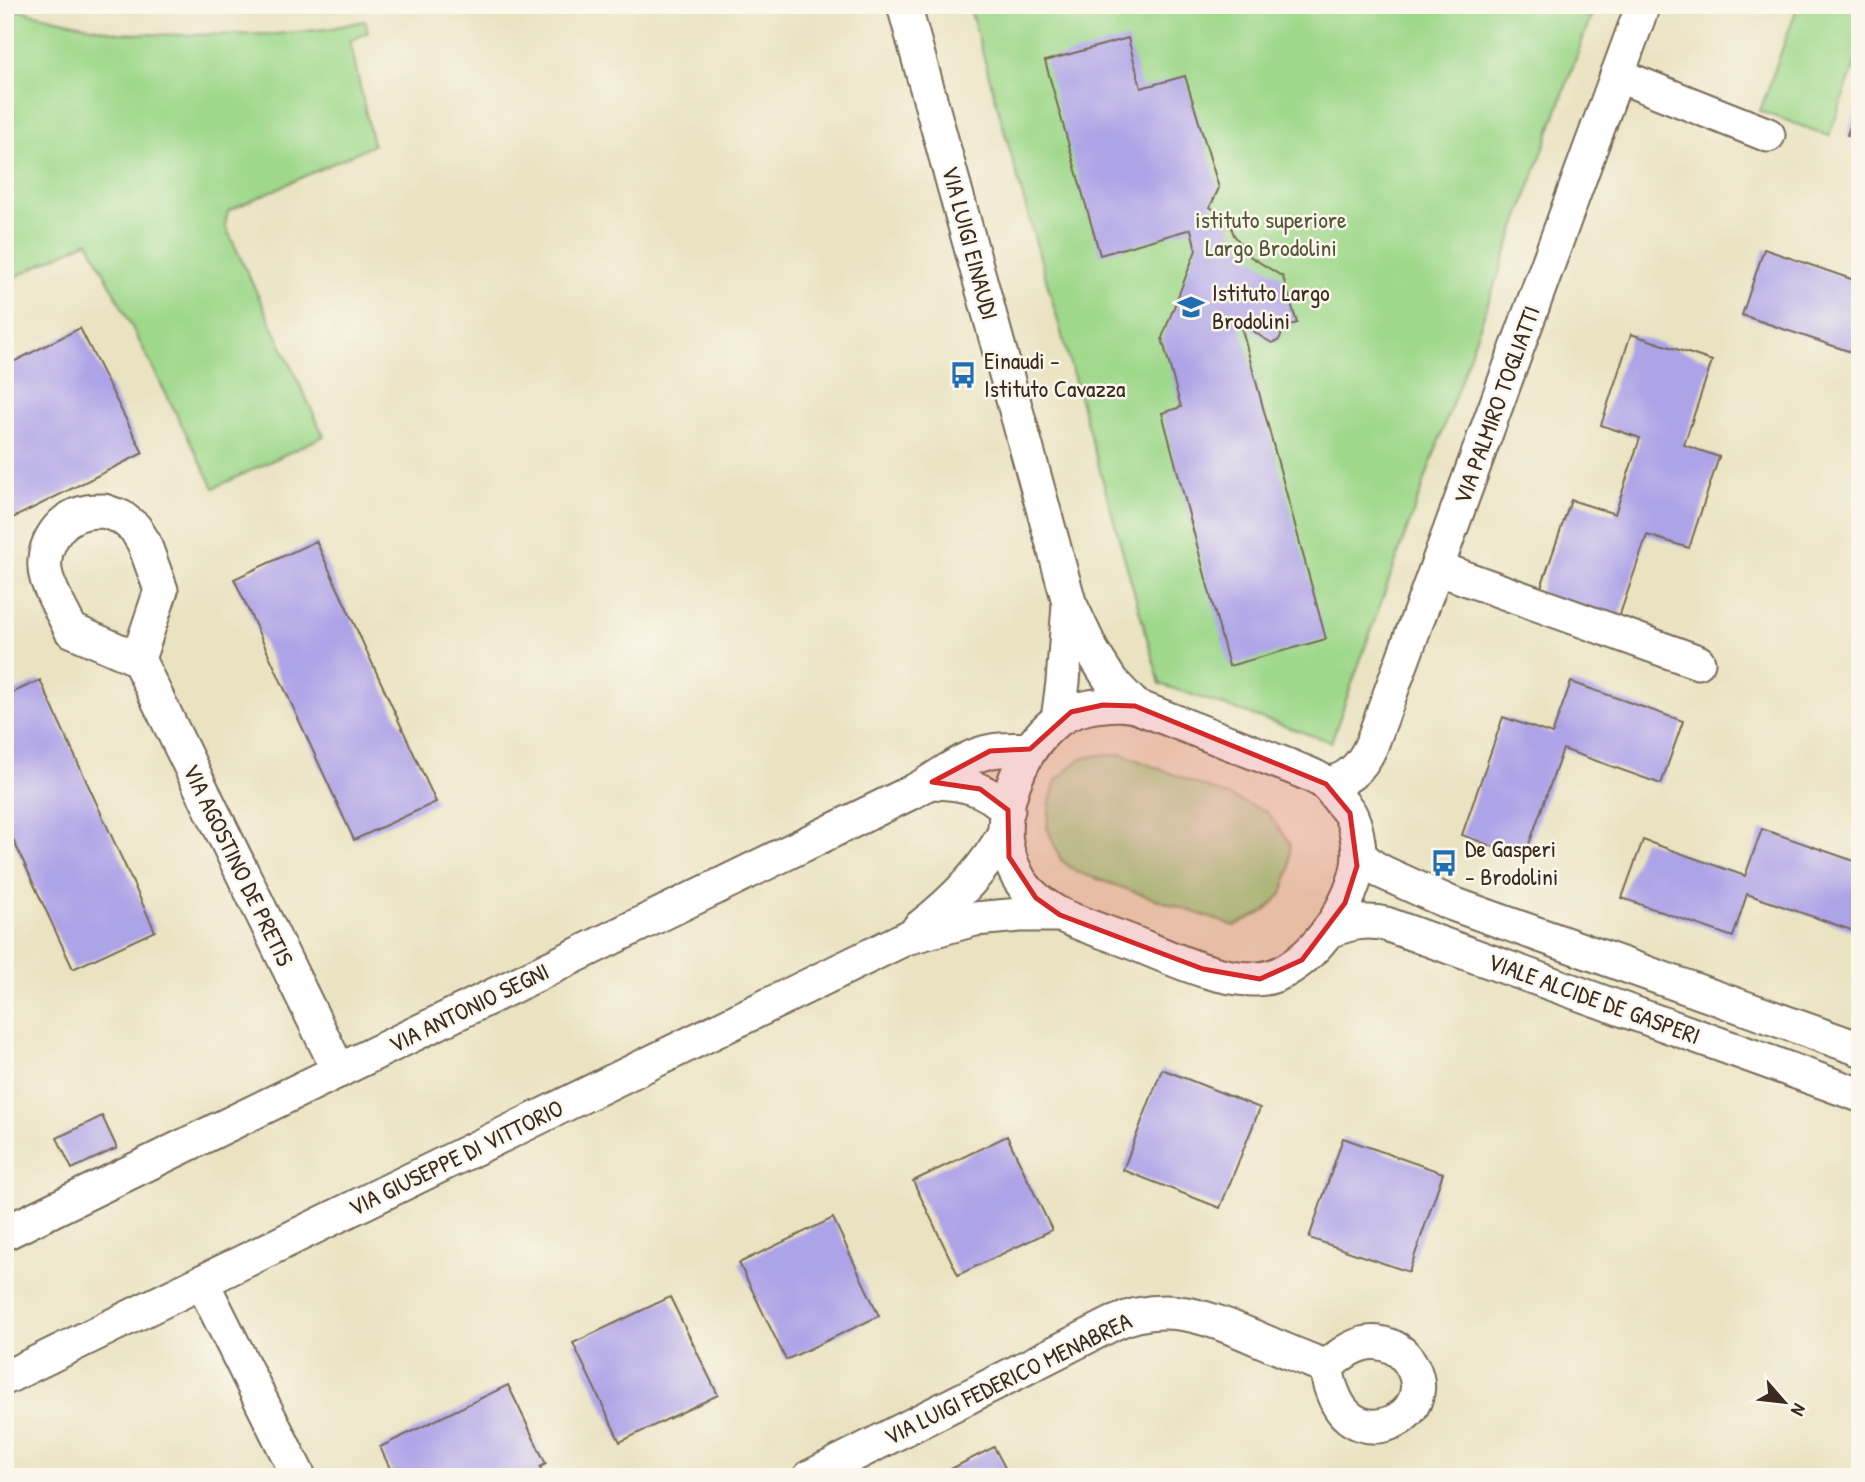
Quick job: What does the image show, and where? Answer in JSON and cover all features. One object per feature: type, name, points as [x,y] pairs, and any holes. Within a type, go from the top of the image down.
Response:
[{"type":"street","name":"VIA LUIGI EINAUDI","points":[[904,5],[1069,603],[1104,671],[1135,706]]},
{"type":"street","name":"VIA PALMIRO TOGLIATTI","points":[[1326,784],[1350,775],[1367,755],[1643,5]]},
{"type":"street","points":[[1617,75],[1768,135]]},
{"type":"street","points":[[1437,568],[1698,662]]},
{"type":"street","name":"VIA LUIGI EINAUDI","points":[[1058,720],[1069,603]]},
{"type":"street","name":"VIA AGOSTINO DE PRETIS","points":[[138,659],[339,1071]]},
{"type":"street","points":[[1095,706],[1135,706],[1294,768],[1326,784],[1350,813],[1355,829],[1359,855],[1352,885],[1345,903],[1327,932],[1301,960],[1287,969],[1260,979],[1241,978],[1203,969],[1060,915],[1037,898],[1019,879],[1009,858],[1006,821],[1020,769],[1030,749],[1045,730],[1058,720],[1071,712],[1095,706]]},
{"type":"street","name":"VIA ANTONIO SEGNI","points":[[5,1233],[932,782],[958,764],[990,751],[1030,749]]},
{"type":"street","points":[[932,782],[962,784],[980,789],[996,799],[1006,821]]},
{"type":"street","name":"VIA GIUSEPPE DI VITTORIO","points":[[906,938],[959,894],[989,860],[1006,821]]},
{"type":"street","name":"VIALE ALCIDE DE GASPERI","points":[[1359,855],[1382,872],[1450,902],[1860,1049]]},
{"type":"street","name":"VIA GIUSEPPE DI VITTORIO","points":[[5,1378],[906,938],[975,919],[1060,915]]},
{"type":"street","name":"VIALE ALCIDE DE GASPERI","points":[[1327,932],[1360,922],[1386,924],[1860,1096]]},
{"type":"street","points":[[202,1282],[299,1477]]},
{"type":"street","name":"VIA LUIGI FEDERICO MENABREA","points":[[810,1477],[1124,1318],[1161,1311],[1212,1320],[1327,1367]]},
{"type":"highlighted area","points":[[1103,705],[1135,706],[1326,784],[1350,813],[1357,866],[1345,903],[1302,960],[1260,979],[1203,969],[1060,915],[1036,898],[1009,857],[1008,810],[980,789],[932,782],[990,751],[1030,749],[1071,712]]},
{"type":"green space","name":"istituto superiore Largo Brodolini","points":[[969,5],[1595,5],[1331,742],[1160,684]]},
{"type":"green space","points":[[1798,5],[1860,5],[1860,51],[1829,136],[1760,111]]},
{"type":"green space","points":[[5,7],[118,33],[276,34],[327,29],[365,21],[368,32],[350,41],[373,145],[228,211],[225,225],[324,436],[214,488],[88,241],[5,282]]},
{"type":"green space","points":[[1122,754],[1266,811],[1290,843],[1290,869],[1282,894],[1264,912],[1234,926],[1077,872],[1061,860],[1047,828],[1056,780],[1080,759]]},
{"type":"building","name":"Istituto Largo Brodolini","points":[[1128,38],[1141,88],[1185,76],[1219,188],[1210,207],[1229,221],[1234,235],[1251,257],[1283,277],[1297,323],[1280,328],[1281,336],[1278,341],[1272,343],[1239,319],[1326,639],[1229,666],[1162,413],[1181,407],[1162,338],[1196,250],[1191,229],[1100,255],[1045,61]]},
{"type":"building","points":[[1860,103],[1860,140],[1847,135]]},
{"type":"building","points":[[1764,249],[1860,282],[1860,355],[1742,315]]},
{"type":"building","points":[[80,328],[143,453],[5,522],[5,366]]},
{"type":"building","points":[[1631,334],[1712,361],[1684,445],[1719,457],[1689,548],[1647,535],[1618,620],[1539,593],[1571,500],[1615,514],[1640,438],[1601,425]]},
{"type":"building","points":[[316,541],[436,802],[354,840],[234,579]]},
{"type":"building","points":[[40,680],[155,931],[73,969],[5,822],[5,696]]},
{"type":"building","points":[[1571,682],[1683,721],[1661,784],[1563,749],[1524,858],[1462,835],[1503,717],[1552,734]]},
{"type":"building","points":[[1762,829],[1860,863],[1860,933],[1747,894],[1733,937],[1622,898],[1643,840],[1745,876]]},
{"type":"building","points":[[1162,1069],[1260,1108],[1220,1208],[1123,1170]]},
{"type":"building","points":[[102,1116],[117,1148],[72,1169],[57,1138]]},
{"type":"building","points":[[1007,1136],[1052,1230],[958,1275],[913,1181]]},
{"type":"building","points":[[1343,1138],[1443,1173],[1409,1272],[1309,1238]]},
{"type":"building","points":[[833,1218],[879,1316],[786,1360],[739,1263]]},
{"type":"building","points":[[670,1297],[718,1395],[620,1442],[573,1343]]},
{"type":"building","points":[[508,1385],[546,1464],[540,1467],[544,1477],[394,1477],[380,1447]]},
{"type":"building","points":[[994,1447],[1010,1477],[945,1477],[943,1473]]},
{"type":"place","name":"Istituto Largo Brodolini","points":[[1191,307]]},
{"type":"place","name":"Einaudi - Istituto Cavazza","points":[[963,375]]},
{"type":"place","name":"De Gasperi - Brodolini","points":[[1444,863]]}]
